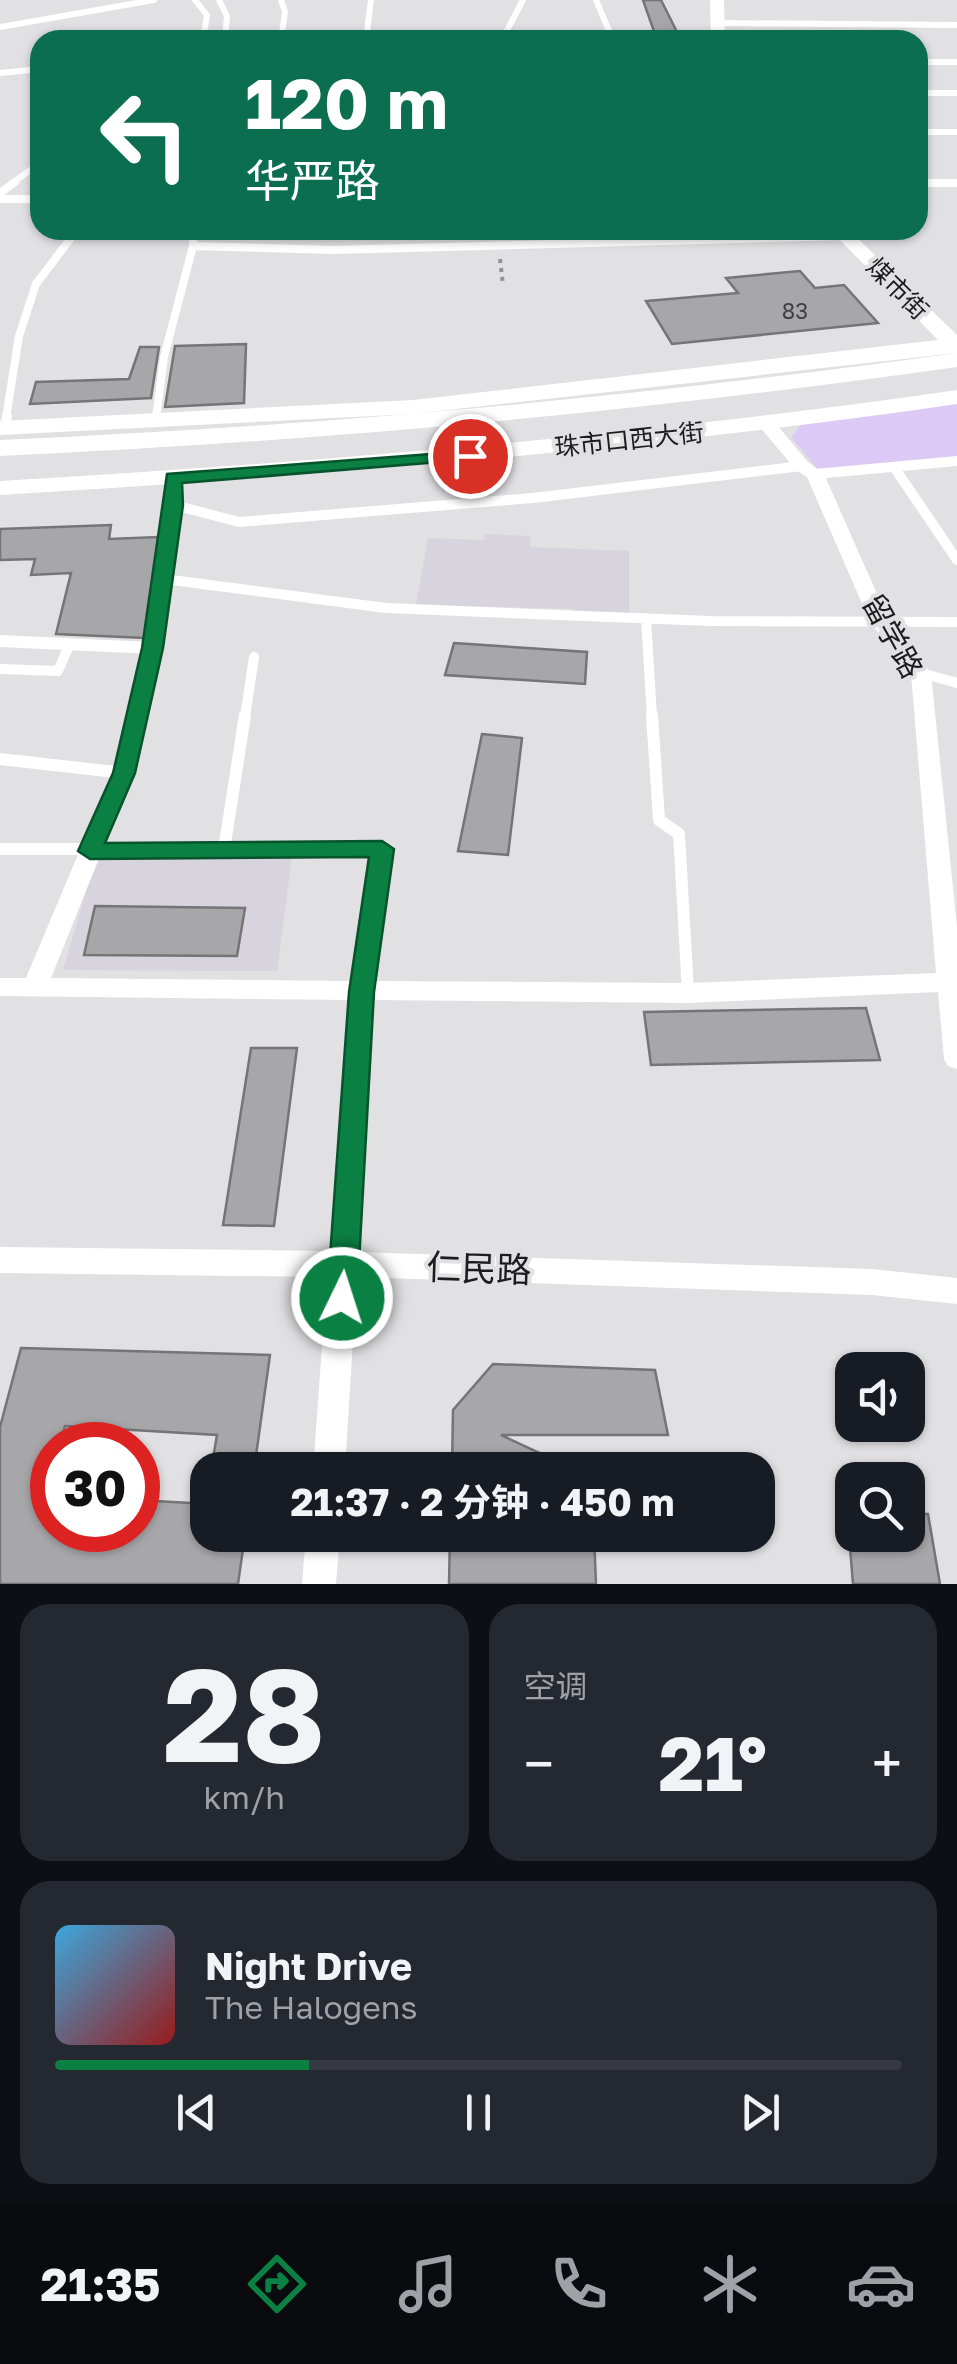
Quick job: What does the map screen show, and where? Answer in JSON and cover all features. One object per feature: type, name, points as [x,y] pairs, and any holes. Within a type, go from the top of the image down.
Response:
[{"type":"main road","name":"珠市口西大街","points":[[2,435],[164,441],[497,416],[741,390],[956,349]]},
{"type":"main road","name":"珠市口西大街","points":[[0,469],[499,437],[653,422],[957,381]]},
{"type":"main road","points":[[413,406],[497,416]]},
{"type":"street","points":[[717,30],[718,0]]},
{"type":"street","points":[[928,184],[957,183]]},
{"type":"street","name":"煤市街","points":[[849,240],[956,349]]},
{"type":"street","name":"珠市口西大街","points":[[2,435],[156,420],[413,406],[956,349]]},
{"type":"street","name":"珠市口西大街","points":[[0,488],[593,445],[957,398]]},
{"type":"street","name":"留学路","points":[[766,423],[808,470],[880,622],[920,673],[957,1059]]},
{"type":"street","points":[[0,641],[152,648]]},
{"type":"street","points":[[329,1452],[362,992],[382,849]]},
{"type":"street","points":[[36,987],[90,851]]},
{"type":"street","points":[[0,987],[688,993],[952,982]]},
{"type":"street","name":"仁民路","points":[[0,1260],[344,1264],[872,1282],[957,1291]]},
{"type":"street","points":[[319,1584],[322,1552]]},
{"type":"lane","points":[[0,27],[154,0]]},
{"type":"lane","points":[[194,0],[207,15],[206,30]]},
{"type":"lane","points":[[218,0],[227,16],[226,30]]},
{"type":"lane","points":[[282,0],[282,30]]},
{"type":"lane","points":[[368,30],[372,0]]},
{"type":"lane","points":[[507,30],[523,0]]},
{"type":"lane","points":[[596,0],[609,30]]},
{"type":"lane","points":[[53,20],[60,30]]},
{"type":"lane","points":[[717,23],[957,25]]},
{"type":"lane","points":[[928,62],[957,62]]},
{"type":"lane","points":[[0,73],[30,70]]},
{"type":"lane","points":[[928,94],[957,93]]},
{"type":"lane","points":[[928,132],[957,132]]},
{"type":"lane","points":[[0,196],[30,171]]},
{"type":"lane","points":[[0,196],[30,198]]},
{"type":"lane","points":[[2,435],[19,336],[36,284],[69,240]]},
{"type":"lane","points":[[156,420],[164,357],[193,240]]},
{"type":"lane","points":[[193,246],[334,250],[657,240]]},
{"type":"lane","points":[[174,505],[239,522],[808,470],[894,468],[957,461]]},
{"type":"lane","points":[[894,468],[957,560]]},
{"type":"lane","points":[[90,851],[124,773],[152,648],[174,505],[173,478]]},
{"type":"lane","points":[[164,579],[386,608],[646,618],[957,622]]},
{"type":"lane","points":[[646,618],[659,820],[679,834],[688,993]]},
{"type":"lane","points":[[0,670],[58,671],[68,646]]},
{"type":"lane","points":[[224,850],[254,657]]},
{"type":"lane","points":[[920,673],[957,683]]},
{"type":"lane","points":[[0,759],[124,773]]},
{"type":"lane","points":[[0,849],[382,849]]},
{"type":"path","points":[[498,246],[503,285]]},
{"type":"shaded area","points":[[957,402],[957,458],[819,471],[791,437],[802,424]]},
{"type":"shaded area","points":[[485,534],[530,536],[531,547],[629,551],[629,615],[574,613],[573,609],[416,605],[428,538],[484,540]]},
{"type":"shaded area","points":[[96,856],[292,857],[277,971],[63,970]]},
{"type":"building","points":[[643,0],[661,0],[676,30],[654,30]]},
{"type":"building","points":[[800,271],[815,288],[844,285],[878,323],[672,344],[646,301],[738,293],[726,278]]},
{"type":"building","points":[[246,344],[244,403],[165,407],[175,346]]},
{"type":"building","points":[[140,347],[159,347],[151,398],[30,404],[36,382],[129,379]]},
{"type":"building","points":[[111,525],[109,539],[158,537],[145,638],[56,634],[71,573],[31,575],[35,559],[0,560],[0,529]]},
{"type":"building","points":[[454,643],[587,652],[585,684],[445,675]]},
{"type":"building","points":[[482,734],[522,738],[508,855],[458,851]]},
{"type":"building","points":[[95,906],[245,908],[237,956],[84,955]]},
{"type":"building","points":[[866,1008],[880,1060],[651,1065],[644,1012]]},
{"type":"building","points":[[251,1048],[297,1048],[274,1226],[223,1225]]},
{"type":"building","points":[[21,1348],[270,1355],[257,1452],[214,1452],[217,1435],[160,1432],[160,1422],[30,1422],[30,1552],[160,1552],[160,1501],[190,1503],[190,1552],[243,1552],[238,1584],[0,1584],[0,1427]]},
{"type":"building","points":[[493,1364],[655,1370],[668,1435],[501,1435],[537,1452],[452,1452],[453,1410]]},
{"type":"building","points":[[928,1514],[940,1584],[853,1584],[850,1552],[925,1552]]},
{"type":"building","points":[[450,1552],[595,1552],[596,1584],[449,1584]]},
{"type":"route","points":[[342,1298],[362,992],[382,849],[90,851],[124,773],[152,648],[174,505],[173,478],[470,456]]}]
